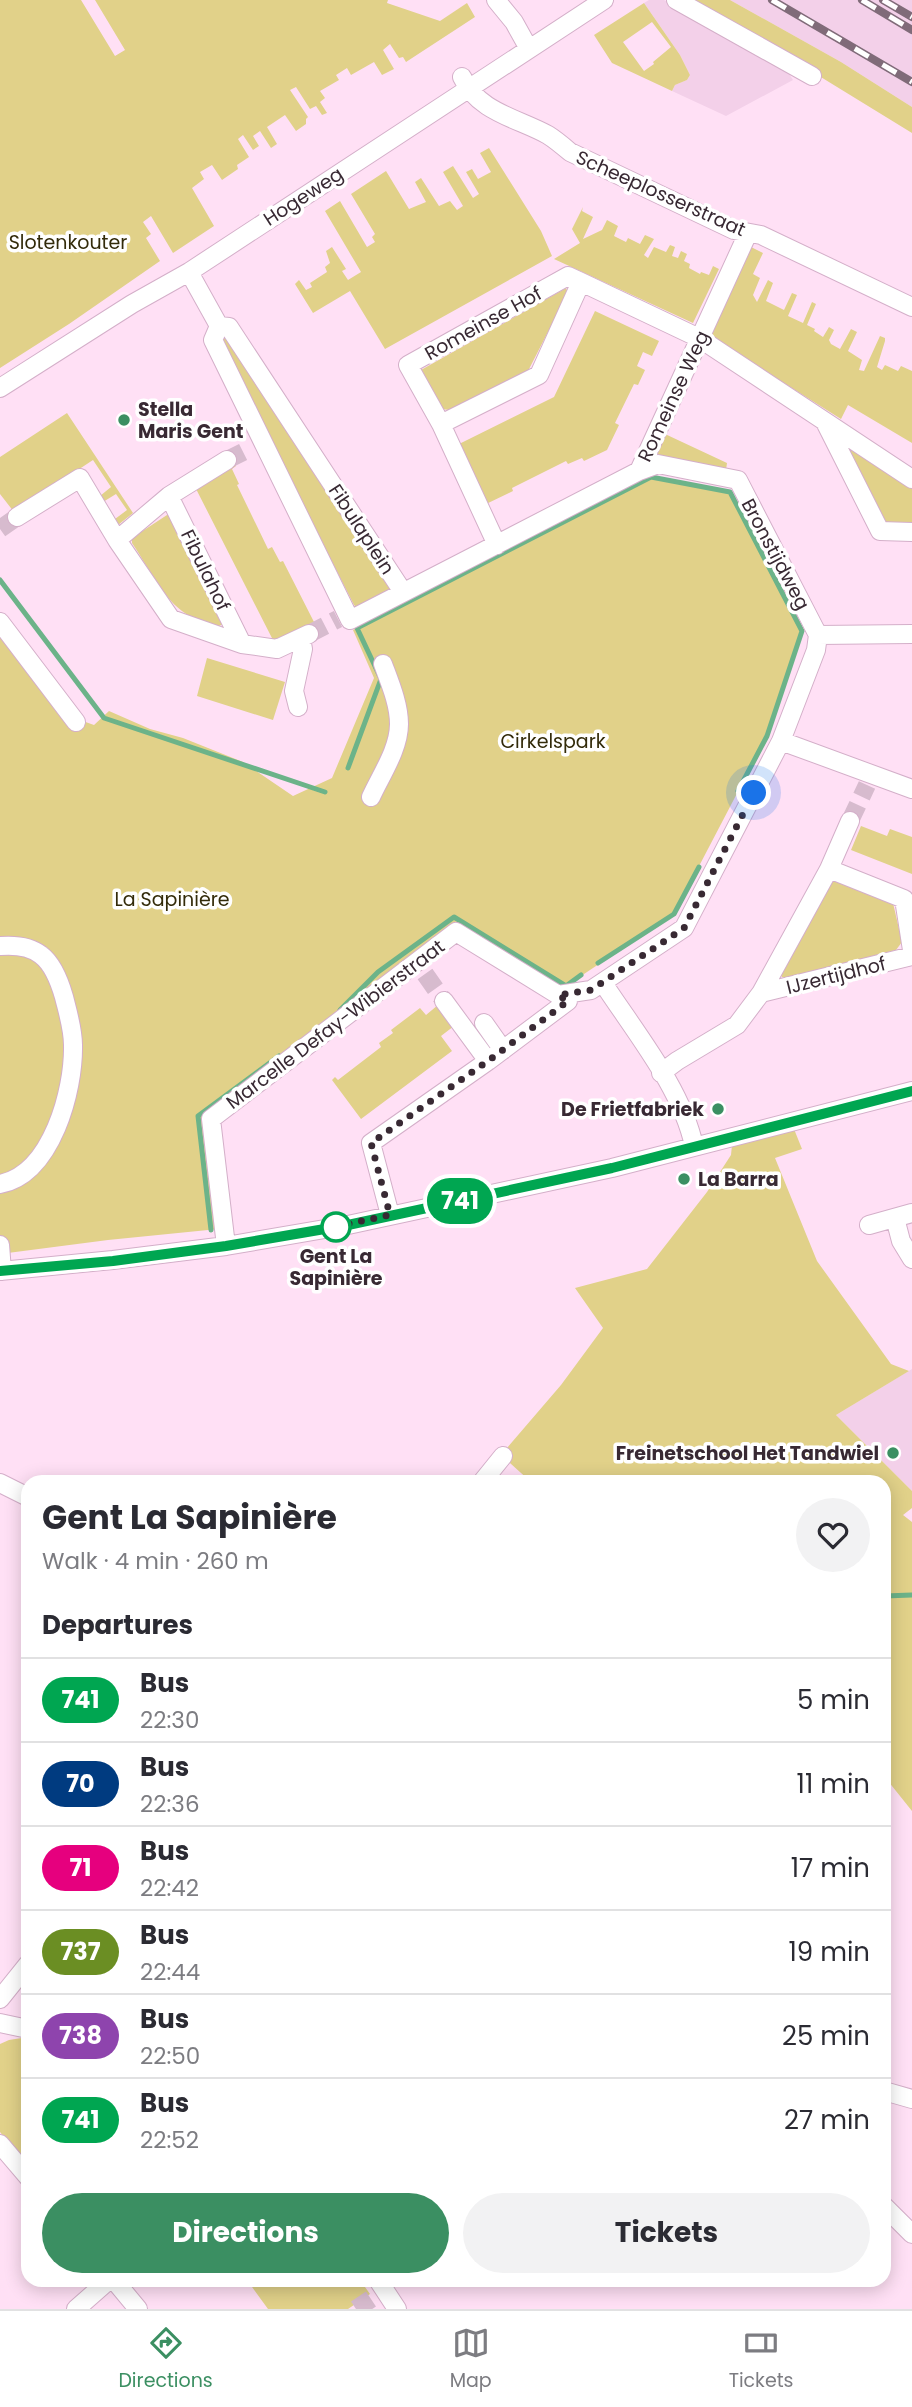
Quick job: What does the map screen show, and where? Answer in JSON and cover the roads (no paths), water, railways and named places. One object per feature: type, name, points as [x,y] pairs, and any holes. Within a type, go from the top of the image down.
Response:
[{"type":"street","points":[[496,0],[509,15],[529,49]]},
{"type":"street","name":"Hogeweg","points":[[0,388],[132,304],[189,272],[465,83],[529,49],[604,0]]},
{"type":"street","points":[[676,0],[812,76]]},
{"type":"street","name":"Scheeplosserstraat","points":[[465,83],[486,106],[550,136],[570,152],[734,230],[761,235],[912,307]]},
{"type":"street","name":"Romeinse Weg","points":[[403,592],[639,471],[748,233]]},
{"type":"street","name":"Fibulaplein","points":[[189,272],[219,326]]},
{"type":"street","name":"Romeinse Hof","points":[[441,424],[539,375],[581,282],[568,276],[408,365],[441,424],[497,545]]},
{"type":"street","points":[[581,282],[699,338],[912,478]]},
{"type":"street","name":"Fibulaplein","points":[[219,326],[229,327],[403,592],[344,619],[257,445],[213,340],[219,326]]},
{"type":"street","points":[[824,421],[880,531],[912,532]]},
{"type":"street","points":[[117,540],[169,495],[227,460]]},
{"type":"street","name":"Bronstijdweg","points":[[639,471],[658,464],[738,481],[818,635]]},
{"type":"street","name":"Fibulahof","points":[[17,517],[80,478],[117,540],[172,619],[242,644],[277,649],[305,636],[294,691],[298,707]]},
{"type":"street","name":"Fibulahof","points":[[169,495],[242,644]]},
{"type":"street","points":[[0,622],[76,722]]},
{"type":"street","points":[[390,1215],[371,1143],[503,1050],[563,998],[591,990],[684,928],[781,741],[816,650],[818,635],[912,634]]},
{"type":"street","points":[[371,797],[393,750],[399,725],[394,693],[383,664]]},
{"type":"street","points":[[781,741],[869,779],[912,789]]},
{"type":"street","name":"IJzertijdhof","points":[[661,1073],[737,1026],[761,993],[829,869],[850,821]]},
{"type":"street","name":"IJzertijdhof","points":[[829,869],[908,898],[912,950]]},
{"type":"street","name":"Marcelle Defay-Wibierstraat","points":[[226,1246],[211,1119],[420,968],[456,932],[563,998]]},
{"type":"street","points":[[0,946],[15,944],[41,955],[54,970],[62,989],[74,1043],[68,1096],[46,1148],[29,1170],[0,1184]]},
{"type":"street","name":"IJzertijdhof","points":[[761,993],[912,956]]},
{"type":"street","points":[[603,983],[661,1073],[689,1123],[694,1146]]},
{"type":"street","points":[[444,1000],[488,1061]]},
{"type":"street","points":[[484,1023],[503,1050]]},
{"type":"street","points":[[0,1245],[1,1271],[113,1261],[226,1246],[612,1168],[912,1091]]},
{"type":"street","points":[[869,1225],[903,1216],[901,1241],[912,1259]]},
{"type":"street","points":[[488,1475],[503,1457]]},
{"type":"street","points":[[0,1483],[21,1494]]},
{"type":"street","points":[[0,1999],[21,1973]]},
{"type":"street","points":[[0,2024],[21,2028]]},
{"type":"street","points":[[891,2093],[912,2099]]},
{"type":"street","points":[[2,2150],[21,2170]]},
{"type":"street","points":[[891,2213],[912,2234]]},
{"type":"street","points":[[76,2309],[103,2287]]},
{"type":"street","points":[[118,2287],[138,2309]]},
{"type":"street","points":[[377,2289],[397,2309]]},
{"type":"waterway","points":[[348,768],[381,679],[357,628],[651,477],[730,492],[802,631],[767,736],[738,791]]},
{"type":"waterway","points":[[0,580],[104,718],[325,792]]},
{"type":"waterway","points":[[598,963],[674,914],[699,867]]},
{"type":"waterway","points":[[340,1010],[378,972],[454,917],[566,986],[581,975]]},
{"type":"waterway","points":[[211,1230],[198,1116],[279,1056]]},
{"type":"waterway","points":[[891,1596],[912,1595]]},
{"type":"tunnel","points":[[227,460],[251,448]]},
{"type":"tunnel","points":[[0,529],[17,517]]},
{"type":"tunnel","points":[[309,634],[338,619]]},
{"type":"tunnel","points":[[850,821],[867,785]]},
{"type":"tunnel","points":[[425,974],[444,1001]]},
{"type":"tunnel","points":[[356,2309],[371,2299]]},
{"type":"railway","points":[[772,0],[912,82]]},
{"type":"railway","points":[[862,0],[912,30]]},
{"type":"railway","points":[[883,0],[912,17]]},
{"type":"place","name":"Stella Maris Gent","points":[[124,420]]},
{"type":"place","name":"De Frietfabriek","points":[[718,1109]]},
{"type":"place","name":"La Barra","points":[[684,1179]]},
{"type":"place","name":"Gent La Sapinière","points":[[336,1227]]},
{"type":"place","name":"Freinetschool Het Tandwiel","points":[[893,1453]]},
{"type":"park label","name":"Slotenkouter","points":[[68,242]]},
{"type":"park label","name":"Cirkelspark","points":[[553,741]]},
{"type":"park label","name":"La Sapinière","points":[[172,899]]}]
